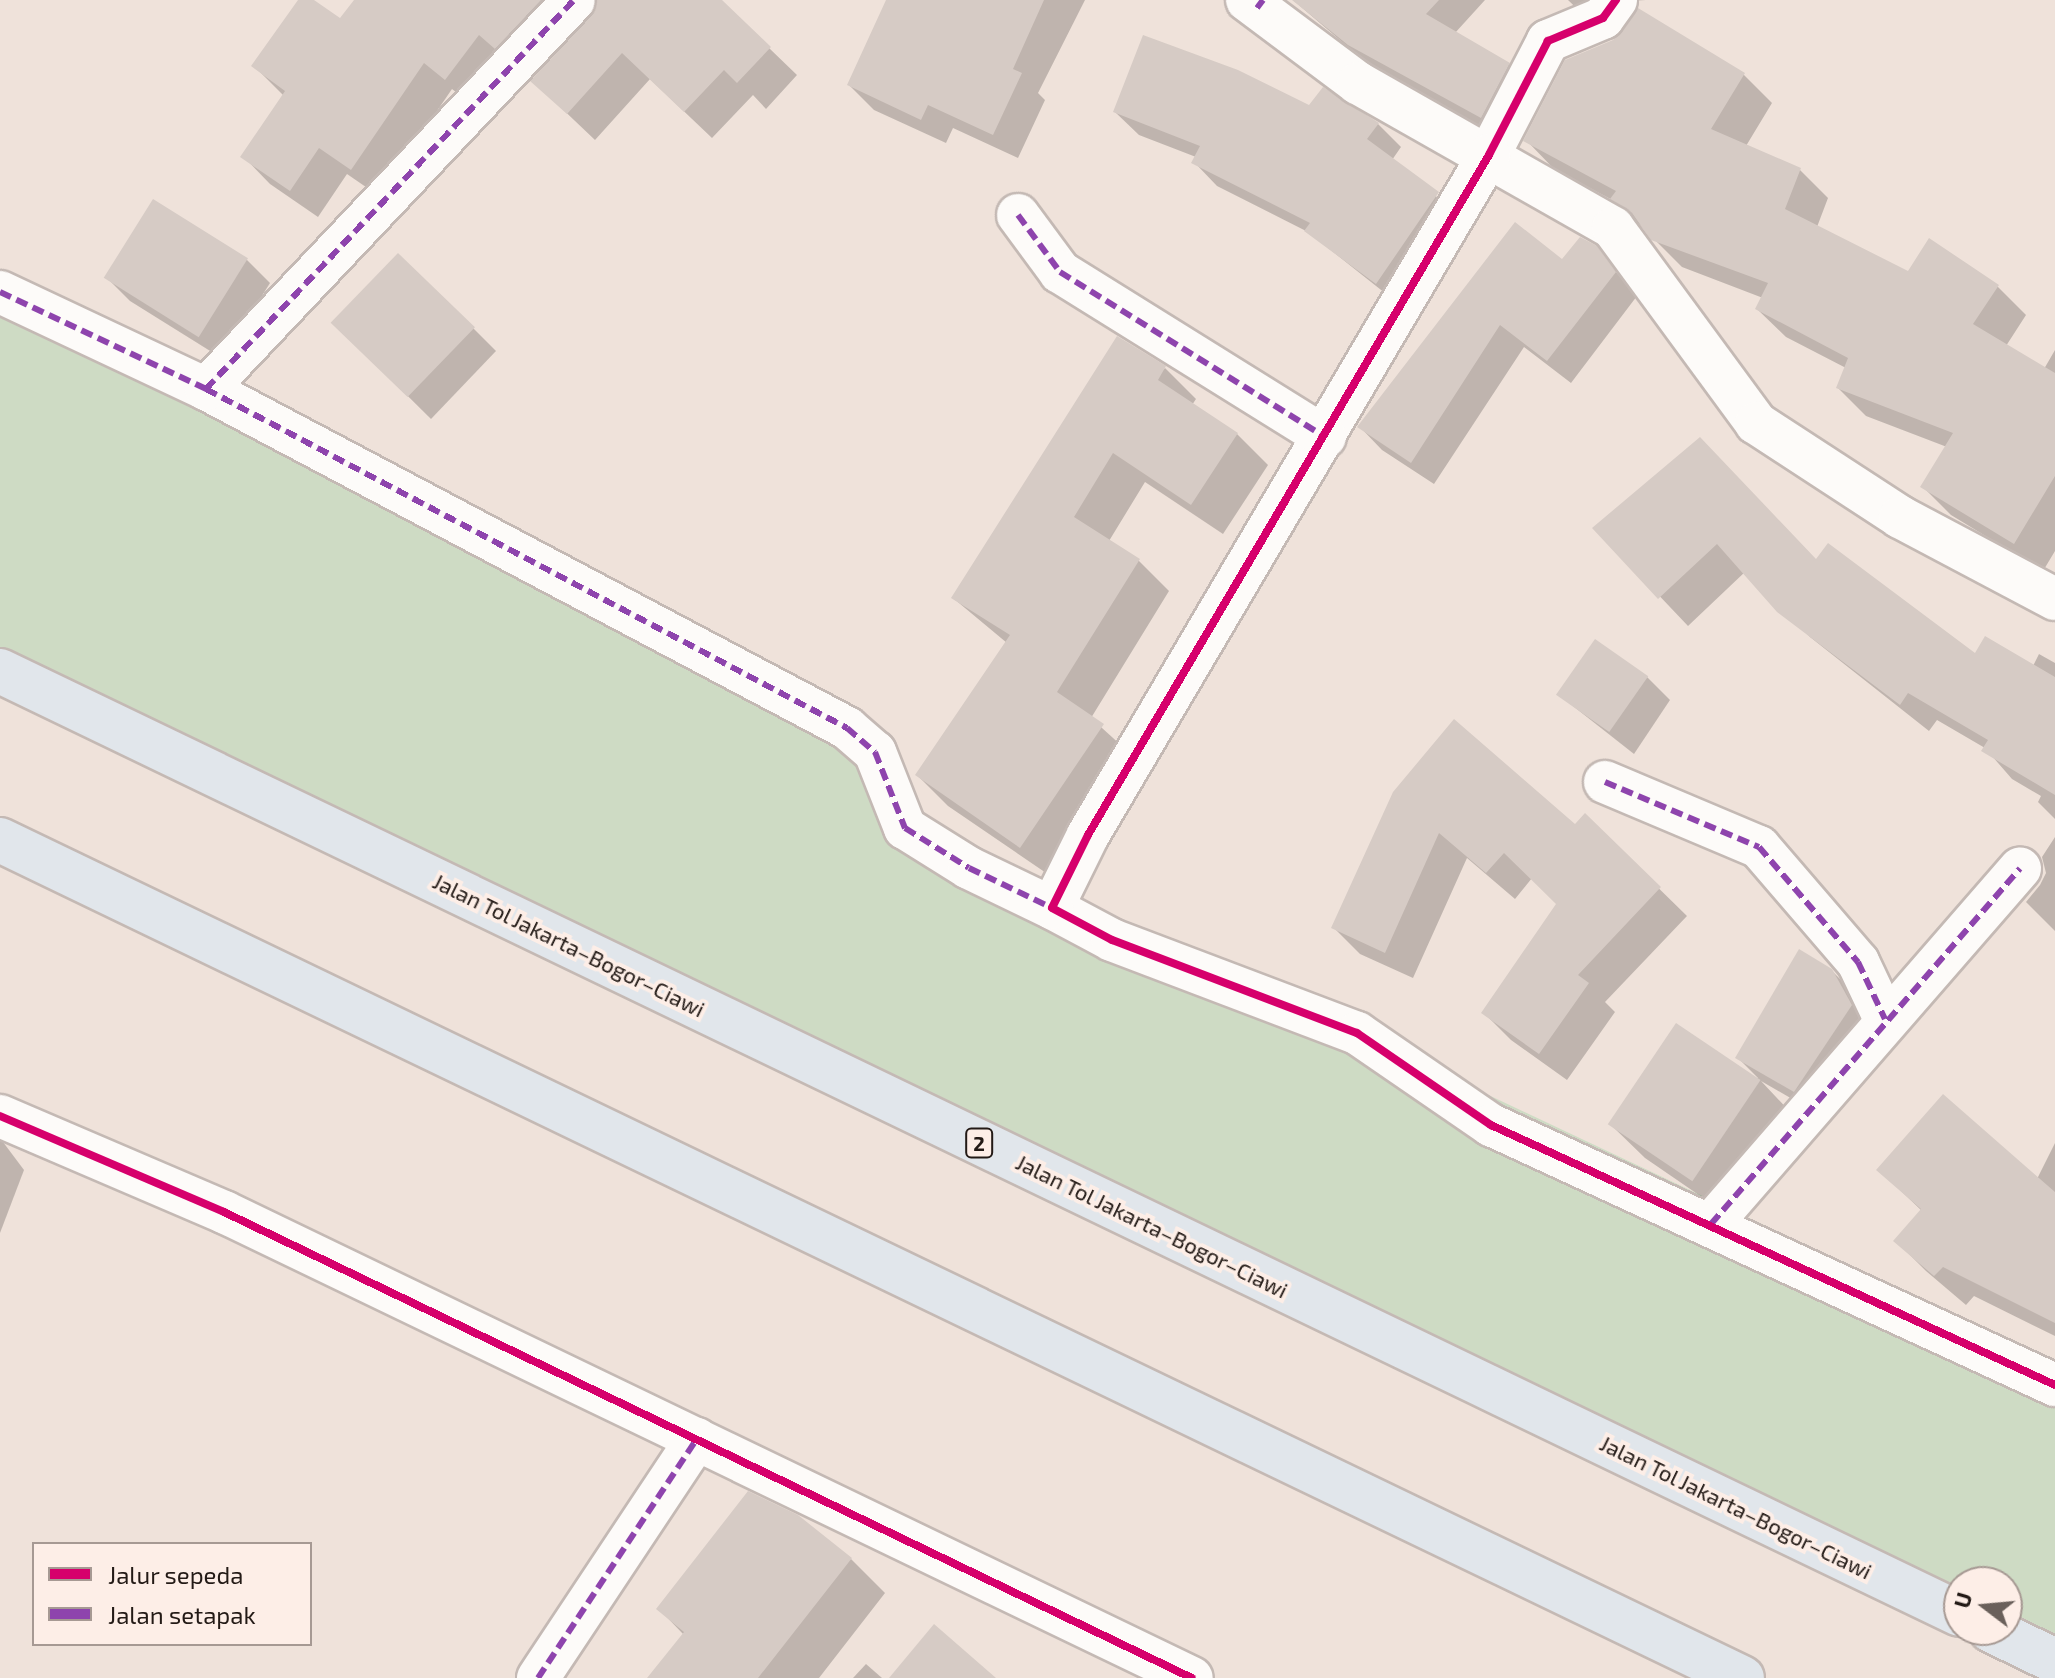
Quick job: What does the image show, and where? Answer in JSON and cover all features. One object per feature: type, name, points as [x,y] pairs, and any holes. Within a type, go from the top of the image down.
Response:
[{"type":"highway","name":"Jalan Tol Jakarta–Bogor–Ciawi","points":[[0,671],[1943,1606]]},
{"type":"highway","points":[[0,840],[1742,1678]]},
{"type":"highway","points":[[2023,1646],[2055,1661]]},
{"type":"street","points":[[206,389],[574,0]]},
{"type":"street","points":[[1052,908],[1088,835],[1489,155],[1548,41],[1603,18],[1616,0]]},
{"type":"street","points":[[1255,3],[1358,83],[1489,155],[1621,236],[1672,315],[1756,423],[1900,517],[2055,599]]},
{"type":"street","points":[[1018,215],[1060,272],[1325,437]]},
{"type":"street","points":[[0,292],[206,389],[847,728],[875,752],[905,828],[969,868],[1112,940],[1357,1033],[1491,1125],[2055,1385]]},
{"type":"street","points":[[1605,782],[1759,847],[1858,962],[1885,1019]]},
{"type":"street","points":[[1711,1224],[1885,1019],[2020,869]]},
{"type":"street","points":[[0,1116],[224,1212],[697,1439],[1171,1674]]},
{"type":"street","points":[[538,1678],[697,1439]]},
{"type":"green space","points":[[0,293],[847,728],[905,828],[1357,1033],[2055,1362],[2055,1661],[2023,1640],[2023,1566],[1943,1566],[1943,1606],[0,671]]},
{"type":"building","points":[[298,0],[314,0],[340,18],[354,0],[541,0],[495,49],[479,35],[445,80],[424,63],[351,170],[319,148],[290,191],[240,157],[285,91],[251,66]]},
{"type":"building","points":[[597,0],[722,0],[771,47],[737,83],[724,70],[684,112],[622,53],[567,114],[530,81],[591,16]]},
{"type":"building","points":[[886,0],[1044,0],[1013,69],[1022,73],[993,135],[928,105],[921,120],[847,85]]},
{"type":"building","points":[[1292,0],[1439,0],[1426,14],[1510,63],[1481,118],[1348,45]]},
{"type":"building","points":[[1638,8],[1745,73],[1711,129],[1801,168],[1785,209],[1908,271],[1929,238],[1999,285],[1973,324],[2055,373],[2055,476],[2014,544],[1920,487],[1953,433],[1836,388],[1848,358],[1755,309],[1768,283],[1651,240],[1632,213],[1610,199],[1616,191],[1523,141],[1565,60],[1613,40]]},
{"type":"building","points":[[1143,35],[1238,70],[1309,105],[1323,87],[1379,123],[1367,139],[1439,192],[1376,284],[1304,231],[1310,223],[1191,163],[1200,146],[1113,112]]},
{"type":"building","points":[[153,199],[248,258],[199,337],[104,278]]},
{"type":"building","points":[[1515,222],[1562,259],[1580,237],[1597,246],[1616,272],[1547,361],[1500,325],[1411,463],[1357,427]]},
{"type":"building","points":[[398,253],[475,327],[408,397],[331,323]]},
{"type":"building","points":[[1117,336],[1166,366],[1158,380],[1238,433],[1191,505],[1113,453],[1074,517],[1140,559],[1057,692],[1104,724],[1020,848],[915,775],[1010,635],[951,598]]},
{"type":"building","points":[[1700,437],[1816,559],[1828,543],[1975,653],[1985,636],[2055,677],[2055,795],[1981,751],[1988,740],[1908,693],[1900,705],[1777,612],[1717,544],[1658,599],[1592,528]]},
{"type":"building","points":[[1595,639],[1648,676],[1609,732],[1556,695]]},
{"type":"building","points":[[1454,719],[1575,824],[1585,813],[1661,887],[1578,975],[1589,983],[1539,1054],[1481,1013],[1556,904],[1504,853],[1486,873],[1439,833],[1385,953],[1331,928],[1393,792]]},
{"type":"building","points":[[1799,949],[1832,969],[1852,1005],[1794,1092],[1735,1058]]},
{"type":"building","points":[[1676,1023],[1761,1080],[1692,1181],[1608,1124]]},
{"type":"building","points":[[1943,1094],[2055,1192],[2055,1323],[1943,1267],[1934,1276],[1893,1241],[1921,1209],[1876,1170]]},
{"type":"building","points":[[748,1491],[798,1515],[852,1558],[758,1678],[647,1678],[684,1632],[656,1609]]},
{"type":"building","points":[[934,1624],[996,1678],[889,1678]]},
{"type":"marked path","points":[[206,389],[574,0]]},
{"type":"marked path","points":[[1257,8],[1263,0]]},
{"type":"marked path","points":[[1018,215],[1060,272],[1325,437]]},
{"type":"marked path","points":[[0,292],[206,389],[847,728],[875,752],[905,828],[969,868],[1052,908]]},
{"type":"marked path","points":[[1605,782],[1759,847],[1858,962],[1885,1019]]},
{"type":"marked path","points":[[1711,1224],[2020,869]]},
{"type":"marked path","points":[[538,1678],[697,1439]]},
{"type":"cycle path","points":[[1616,0],[1603,18],[1548,41],[1489,155],[1088,835],[1052,908],[1112,940],[1357,1033],[1491,1125],[2055,1385]]},
{"type":"cycle path","points":[[0,1116],[224,1212],[1192,1678]]}]
